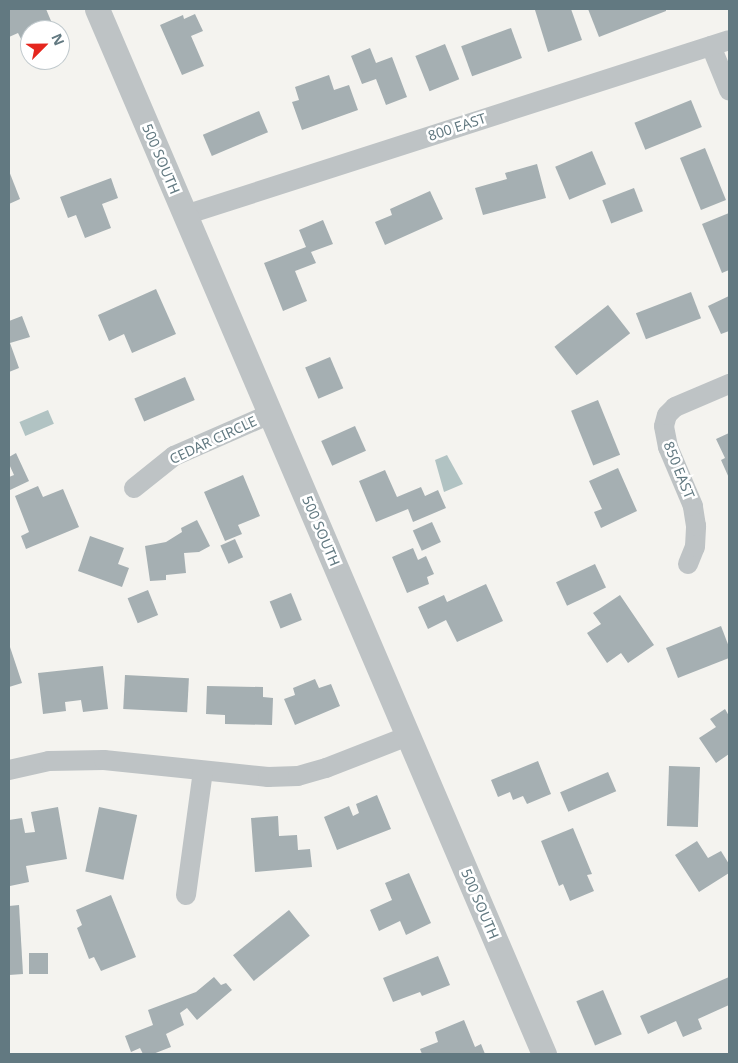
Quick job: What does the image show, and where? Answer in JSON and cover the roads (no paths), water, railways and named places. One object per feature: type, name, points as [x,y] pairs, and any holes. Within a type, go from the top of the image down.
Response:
[{"type":"street","name":"500 SOUTH","points":[[97,9],[544,1054]]},
{"type":"street","name":"800 EAST","points":[[185,215],[720,43]]},
{"type":"street","points":[[720,43],[729,90]]},
{"type":"street","name":"850 EAST","points":[[688,564],[695,546],[696,526],[693,506],[668,447],[664,426],[667,415],[675,407],[729,384]]},
{"type":"street","name":"CEDAR CIRCLE","points":[[134,488],[174,456],[270,414]]},
{"type":"street","points":[[9,770],[49,761],[74,759],[104,760],[268,777],[298,776],[326,768],[408,736]]},
{"type":"street","points":[[186,895],[203,771]]}]
